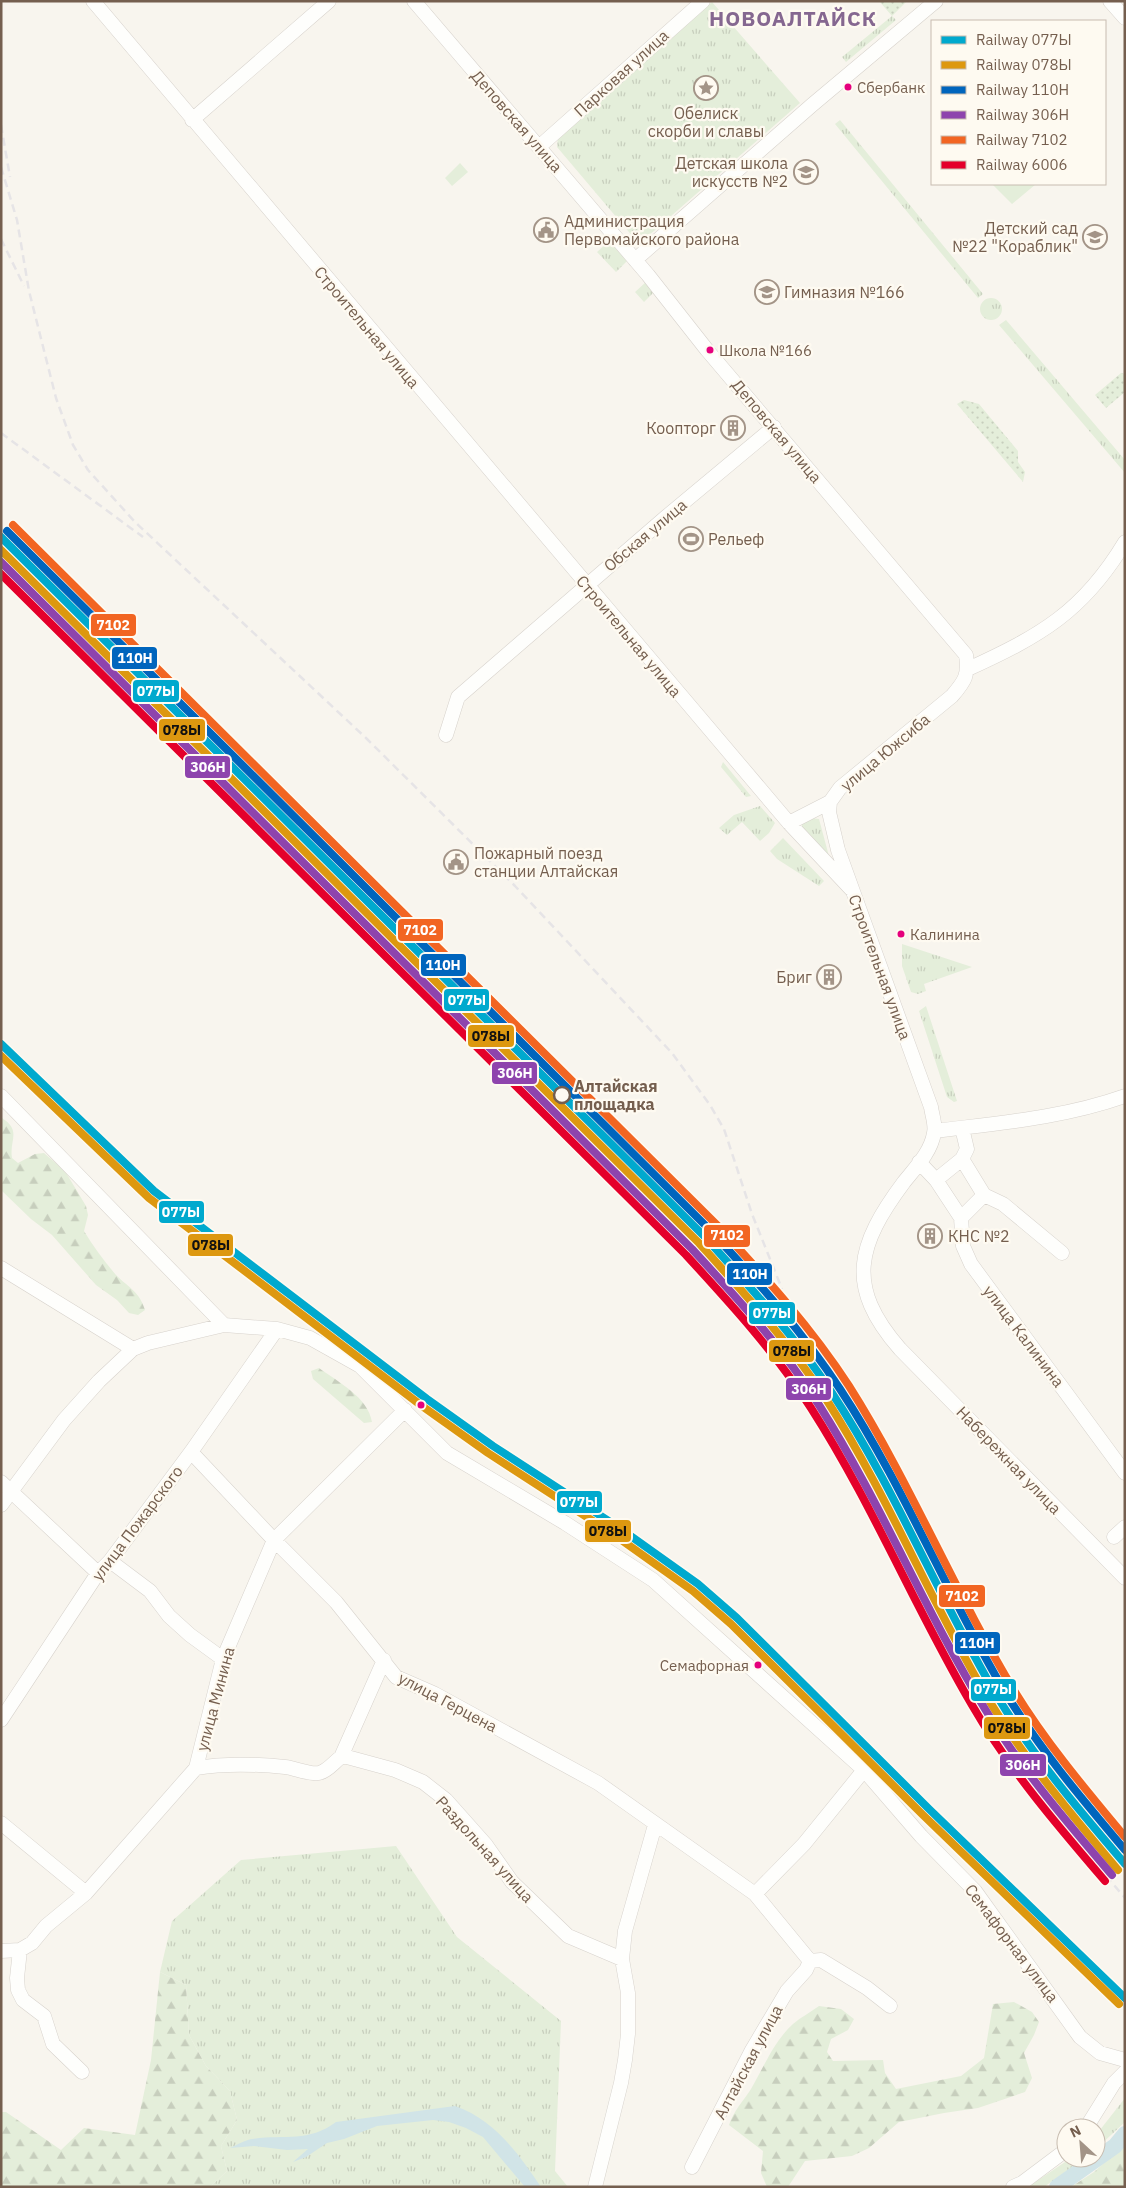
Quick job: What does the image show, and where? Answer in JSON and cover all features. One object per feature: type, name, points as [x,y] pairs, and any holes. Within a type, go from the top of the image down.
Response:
[{"type":"street","name":"Строительная улица","points":[[93,1],[586,585],[790,823],[851,889],[931,1107],[935,1131]]},
{"type":"street","points":[[192,120],[329,1]]},
{"type":"street","name":"Деповская улица","points":[[414,1],[540,146],[665,295],[707,350],[774,427],[967,662]]},
{"type":"street","name":"Парковая улица","points":[[540,146],[703,1]]},
{"type":"street","points":[[635,260],[812,105],[936,1]]},
{"type":"street","points":[[1110,1],[1125,18]]},
{"type":"street","name":"Обская улица","points":[[446,735],[458,697],[586,585],[774,427]]},
{"type":"street","points":[[967,662],[1025,641],[1064,616],[1096,585],[1125,542]]},
{"type":"street","name":"улица Южсиба","points":[[790,823],[830,802],[840,788],[952,696],[964,682],[967,662]]},
{"type":"street","points":[[830,802],[829,812],[832,828],[851,889]]},
{"type":"street","points":[[1,1096],[224,1325]]},
{"type":"street","points":[[984,1194],[961,1218],[936,1180],[919,1162],[927,1152],[935,1131],[1051,1116],[1125,1096]]},
{"type":"street","points":[[936,1180],[962,1159],[967,1149],[962,1128]]},
{"type":"street","points":[[962,1159],[984,1194],[1003,1204],[1062,1254]]},
{"type":"street","name":"Набережная улица","points":[[919,1162],[876,1224],[864,1254],[864,1276],[870,1303],[882,1328],[1125,1578]]},
{"type":"street","name":"улица Калинина","points":[[961,1218],[963,1246],[970,1264],[1125,1473]]},
{"type":"street","points":[[1,1268],[133,1349]]},
{"type":"street","name":"Семафорная улица","points":[[1,1505],[64,1420],[99,1381],[133,1349],[148,1342],[224,1325],[277,1329],[310,1338],[360,1366],[447,1453],[565,1523],[653,1580],[864,1770],[922,1836],[975,1891],[1080,2037],[1100,2053],[1125,2065]]},
{"type":"street","name":"улица Пожарского","points":[[1,1720],[98,1573],[110,1561],[191,1452],[277,1329]]},
{"type":"street","name":"улица Минина","points":[[20,1950],[32,1943],[46,1926],[86,1893],[196,1768],[223,1659],[274,1540],[405,1410]]},
{"type":"street","name":"улица Герцена","points":[[191,1452],[336,1602],[396,1677],[435,1694],[598,1783],[755,1894]]},
{"type":"street","points":[[1,1482],[98,1573]]},
{"type":"street","points":[[1114,1537],[1125,1527]]},
{"type":"street","points":[[110,1561],[150,1591],[169,1616],[190,1635],[223,1659]]},
{"type":"street","points":[[196,1768],[217,1764],[253,1764],[288,1767],[318,1773],[326,1770],[341,1757],[384,1660]]},
{"type":"street","name":"Раздольная улица","points":[[341,1757],[395,1770],[423,1782],[446,1800],[486,1844],[512,1882],[568,1936],[622,1959]]},
{"type":"street","points":[[864,1770],[804,1844],[755,1894],[810,1961],[821,1960],[867,1988],[890,2006]]},
{"type":"street","points":[[1,1822],[86,1893]]},
{"type":"street","points":[[595,2187],[625,2060],[628,2034],[628,1993],[622,1959],[625,1932],[656,1825]]},
{"type":"street","points":[[1,1951],[20,1950],[17,1978],[18,1990],[22,2000],[44,2016],[53,2044],[82,2072]]},
{"type":"street","name":"Алтайская улица","points":[[692,2167],[752,2050],[786,1991],[806,1970],[810,1961]]},
{"type":"street","points":[[1092,2118],[1125,2065]]},
{"type":"street","points":[[1013,2187],[1022,2183],[1056,2158]]},
{"type":"green space","points":[[879,1],[907,1],[892,16]]},
{"type":"green space","points":[[712,2],[800,103],[654,231],[644,239],[634,238],[557,147],[558,137]]},
{"type":"green space","points":[[892,16],[896,20],[846,62],[842,57]]},
{"type":"green space","points":[[840,120],[983,294],[978,298],[835,124]]},
{"type":"green space","points":[[460,163],[468,172],[452,186],[445,178]]},
{"type":"green space","points":[[993,185],[1035,185],[1012,204]]},
{"type":"green space","points":[[609,241],[627,261],[616,272],[597,252]]},
{"type":"green space","points":[[646,282],[655,291],[644,302],[635,292]]},
{"type":"green space","points":[[991,298],[999,301],[1002,309],[999,317],[991,320],[983,317],[980,309],[983,301]]},
{"type":"green space","points":[[1006,320],[1125,460],[1125,473],[999,325]]},
{"type":"green space","points":[[1121,373],[1125,374],[1125,392],[1106,408],[1095,395]]},
{"type":"green space","points":[[964,400],[979,404],[1018,451],[1018,462],[1025,472],[1023,482],[957,404]]},
{"type":"green space","points":[[723,762],[751,796],[746,797],[721,767]]},
{"type":"green space","points":[[760,806],[775,823],[769,833],[760,841],[742,822],[727,835],[719,828],[734,815]]},
{"type":"green space","points":[[811,818],[819,819],[830,860],[801,828],[803,822]]},
{"type":"green space","points":[[783,838],[824,881],[819,886],[777,859],[770,851]]},
{"type":"green space","points":[[902,944],[972,967],[924,984],[926,991],[918,994],[911,992],[902,966]]},
{"type":"green space","points":[[926,1006],[957,1101],[954,1102],[947,1097],[919,1011]]},
{"type":"green space","points":[[2,1118],[12,1127],[12,1158],[18,1163],[35,1154],[44,1153],[65,1171],[86,1206],[88,1215],[84,1231],[116,1275],[137,1294],[145,1310],[138,1315],[129,1313],[117,1300],[96,1285],[52,1235],[31,1219],[1,1190]]},
{"type":"green space","points":[[319,1368],[351,1391],[365,1405],[372,1422],[364,1423],[313,1379],[311,1371]]},
{"type":"green space","points":[[396,1846],[457,1937],[561,2021],[555,2171],[568,2187],[210,2187],[227,2171],[221,2146],[237,2120],[230,2091],[206,2066],[189,2035],[186,1985],[160,1972],[172,1921],[241,1860]]},
{"type":"green space","points":[[160,1972],[186,1985],[189,2035],[206,2066],[230,2091],[237,2120],[221,2146],[227,2171],[210,2187],[1,2187],[1,2112],[6,2112],[61,2150],[84,2128],[135,2135],[151,2060]]},
{"type":"green space","points":[[1014,2002],[1032,2012],[1039,2022],[1024,2053],[1032,2078],[1025,2092],[978,2108],[899,2122],[869,2148],[852,2156],[805,2161],[788,2187],[767,2187],[761,2173],[763,2151],[729,2125],[780,2038],[799,2019],[819,2006],[841,2009],[854,2019],[848,2030],[831,2039],[827,2052],[833,2061],[883,2060],[885,2073],[896,2089],[961,2076],[984,2058],[993,2004]]},
{"type":"green space","points":[[1125,2098],[1125,2122],[1106,2140],[1106,2122]]},
{"type":"green space","points":[[1125,2144],[1125,2187],[1071,2187],[1098,2168],[1106,2168],[1106,2161]]},
{"type":"green space","points":[[1056,2168],[1071,2168],[1044,2187],[1028,2187]]},
{"type":"shaded area","points":[[455,2106],[469,2112],[494,2129],[514,2150],[541,2187],[525,2187],[483,2137],[449,2122],[433,2120],[377,2126],[344,2139],[327,2143],[306,2157],[293,2162],[308,2149],[287,2150],[254,2146],[230,2148],[252,2139],[316,2133],[336,2122]]},
{"type":"waterway","points":[[1057,2187],[1115,2146],[1125,2134]]},
{"type":"railway","points":[[1,125],[10,177]]},
{"type":"railway","points":[[1,167],[17,220],[29,291],[56,398],[73,445],[88,470],[135,522],[366,738],[515,886],[672,1053],[710,1105],[724,1129],[752,1214],[782,1289]]},
{"type":"railway","points":[[1,239],[24,286]]},
{"type":"railway","points":[[1,433],[143,537]]},
{"type":"railway","points":[[1,546],[700,1245],[773,1327],[822,1393],[858,1454],[879,1492],[956,1648],[1011,1747],[1057,1814],[1125,1898]]},
{"type":"railway","points":[[146,701],[694,1251],[761,1326],[798,1373],[841,1442],[880,1514]]},
{"type":"railway","points":[[938,1628],[980,1715],[999,1748],[1025,1788],[1054,1827],[1101,1881]]},
{"type":"rail line","name":"7102","points":[[13,525],[717,1225],[786,1302],[834,1364],[871,1423],[893,1461],[972,1616],[1027,1711],[1081,1784],[1125,1837]]},
{"type":"rail line","name":"110Н","points":[[7,531],[711,1231],[779,1307],[840,1389],[862,1425],[903,1499],[981,1650],[1016,1709],[1060,1771],[1125,1850]]},
{"type":"rail line","name":"077Ы","points":[[1,537],[705,1237],[772,1312],[818,1372],[854,1429],[895,1503],[953,1617],[1008,1714],[1056,1780],[1125,1864]]},
{"type":"rail line","name":"078Ы","points":[[1,550],[699,1243],[766,1318],[812,1378],[848,1435],[889,1509],[946,1623],[1001,1720],[1049,1786],[1118,1870]]},
{"type":"rail line","name":"306Н","points":[[1,562],[692,1249],[759,1324],[805,1384],[841,1442],[883,1518],[942,1634],[999,1731],[1045,1795],[1112,1875]]},
{"type":"rail line","name":"6006","points":[[1,574],[686,1255],[752,1329],[783,1367],[833,1444],[874,1518],[931,1631],[986,1729],[1034,1796],[1105,1881]]},
{"type":"rail line","name":"077Ы","points":[[1,1044],[154,1191],[427,1399],[493,1446],[618,1527],[698,1584],[737,1618],[929,1809],[1125,1998]]},
{"type":"rail line","name":"078Ы","points":[[1,1056],[149,1198],[422,1406],[488,1453],[613,1534],[693,1591],[731,1624],[923,1815],[1119,2004]]},
{"type":"place","name":"Сбербанк","points":[[848,87]]},
{"type":"place","name":"Обелиск скорби и славы","points":[[706,88]]},
{"type":"place","name":"Детская школа искусств №2","points":[[806,172]]},
{"type":"place","name":"Администрация Первомайского района","points":[[546,230]]},
{"type":"place","name":"Детский сад №22 \"Кораблик\"","points":[[1095,237]]},
{"type":"place","name":"Гимназия №166","points":[[767,292]]},
{"type":"place","name":"Школа №166","points":[[710,350]]},
{"type":"place","name":"Коопторг","points":[[733,428]]},
{"type":"place","name":"Рельеф","points":[[691,539]]},
{"type":"place","name":"Пожарный поезд станции Алтайская","points":[[456,862]]},
{"type":"place","name":"Калинина","points":[[901,934]]},
{"type":"place","name":"Бриг","points":[[829,977]]},
{"type":"place","name":"Алтайская площадка","points":[[562,1095]]},
{"type":"place","name":"КНС №2","points":[[930,1236]]},
{"type":"place","name":"Семафорная","points":[[758,1665]]},
{"type":"district","name":"НОВОАЛТАЙСК","points":[[793,19]]}]
